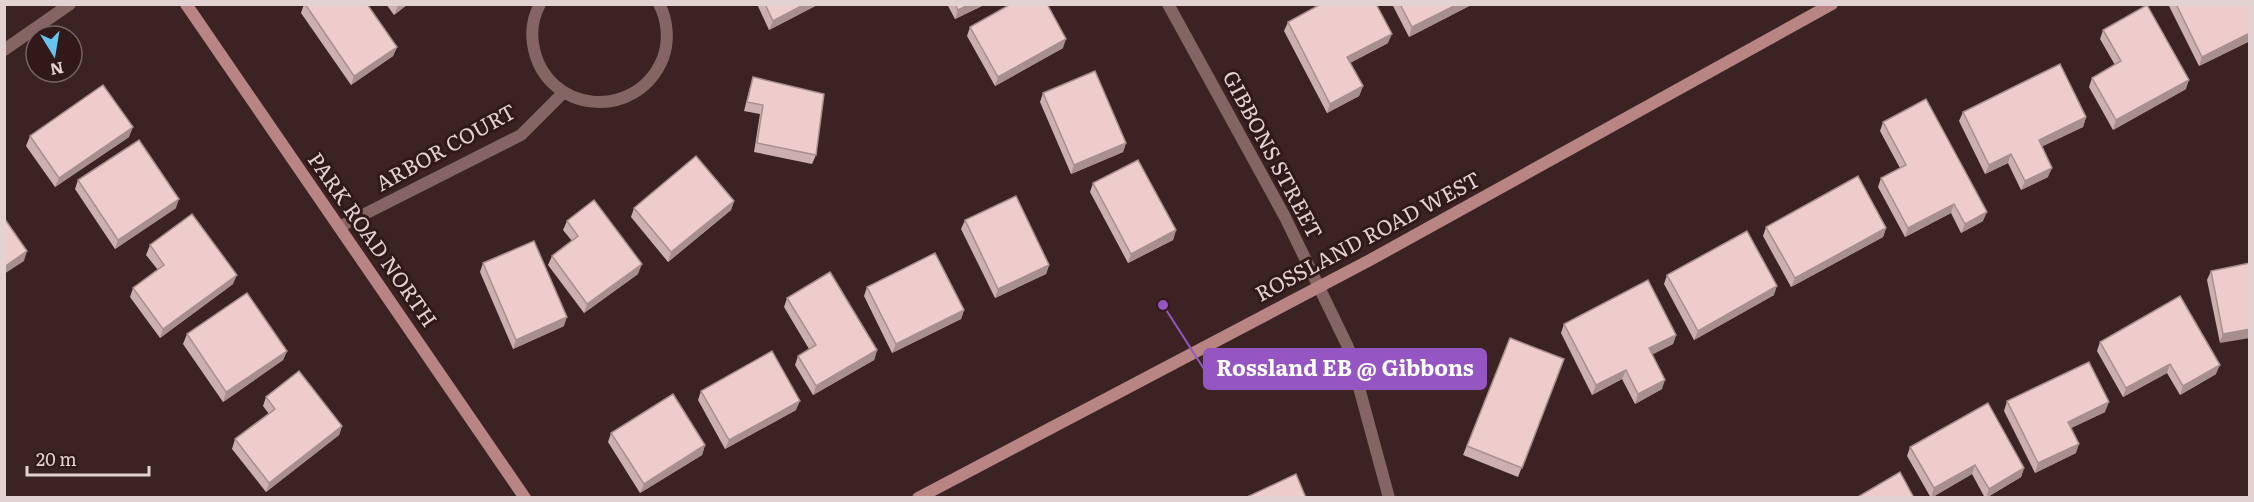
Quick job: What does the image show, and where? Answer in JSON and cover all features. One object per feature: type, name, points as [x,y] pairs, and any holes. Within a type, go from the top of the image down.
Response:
[{"type":"main road","name":"PARK ROAD NORTH","points":[[186,4],[525,498]]},
{"type":"main road","name":"ROSSLAND ROAD WEST","points":[[918,498],[1320,286],[1832,4]]},
{"type":"street","points":[[4,50],[70,4]]},
{"type":"street","points":[[540,4],[536,12],[532,34],[535,57],[546,77],[563,93],[583,101],[604,102],[625,98],[644,87],[658,70],[666,50],[667,29],[659,4]]},
{"type":"street","name":"GIBBONS STREET","points":[[1168,4],[1285,217],[1348,347],[1389,498]]},
{"type":"street","name":"ARBOR COURT","points":[[339,227],[520,135],[563,93]]},
{"type":"building","points":[[305,4],[367,4],[397,47],[354,76]]},
{"type":"building","points":[[765,4],[805,4],[773,21]]},
{"type":"building","points":[[955,4],[970,4],[958,10]]},
{"type":"building","points":[[1011,4],[1047,4],[1066,39],[998,77],[970,27]]},
{"type":"building","points":[[1321,4],[1376,4],[1392,34],[1347,57],[1363,86],[1330,104],[1288,22]]},
{"type":"building","points":[[1400,4],[1458,4],[1412,27]]},
{"type":"building","points":[[2176,4],[2250,4],[2250,33],[2202,57]]},
{"type":"building","points":[[2147,5],[2189,80],[2116,120],[2092,78],[2121,61],[2103,30]]},
{"type":"building","points":[[2060,64],[2086,117],[2039,140],[2052,168],[2025,181],[2011,154],[1989,165],[1963,112]]},
{"type":"building","points":[[1095,71],[1126,143],[1074,165],[1043,93]]},
{"type":"building","points":[[753,77],[824,94],[816,155],[757,143],[763,105],[747,102]]},
{"type":"building","points":[[103,85],[133,127],[59,178],[30,136]]},
{"type":"building","points":[[1926,99],[1987,212],[1965,224],[1954,204],[1908,228],[1881,178],[1906,165],[1883,122]]},
{"type":"building","points":[[139,140],[179,199],[118,240],[78,180]]},
{"type":"building","points":[[696,156],[734,201],[671,252],[634,208]]},
{"type":"building","points":[[1138,160],[1176,230],[1131,254],[1093,183]]},
{"type":"building","points":[[1858,176],[1886,228],[1795,278],[1766,227]]},
{"type":"building","points":[[1016,196],[1049,265],[998,289],[965,220]]},
{"type":"building","points":[[594,200],[642,264],[587,304],[552,256],[578,236],[567,221]]},
{"type":"building","points":[[192,214],[237,275],[163,329],[133,288],[164,265],[150,245]]},
{"type":"building","points":[[4,218],[27,251],[4,267]]},
{"type":"building","points":[[1747,231],[1777,286],[1698,331],[1667,275]]},
{"type":"building","points":[[534,241],[567,317],[516,340],[483,263]]},
{"type":"building","points":[[935,253],[964,310],[896,344],[867,287]]},
{"type":"building","points":[[2250,263],[2250,329],[2223,334],[2211,271]]},
{"type":"building","points":[[830,272],[877,350],[816,386],[798,356],[816,345],[787,298]]},
{"type":"building","points":[[1648,280],[1676,335],[1649,348],[1665,380],[1638,394],[1626,370],[1596,385],[1564,324]]},
{"type":"building","points":[[247,293],[287,351],[226,392],[187,334]]},
{"type":"building","points":[[2180,296],[2220,365],[2183,386],[2170,364],[2126,388],[2100,342]]},
{"type":"building","points":[[1510,338],[1564,359],[1522,468],[1467,446]]},
{"type":"building","points":[[772,351],[800,401],[729,440],[701,391]]},
{"type":"building","points":[[2089,362],[2109,402],[2068,422],[2079,444],[2038,463],[2007,401]]},
{"type":"building","points":[[299,371],[342,426],[269,483],[235,439],[275,409],[266,397]]},
{"type":"building","points":[[673,394],[705,445],[644,484],[611,433]]},
{"type":"building","points":[[1988,403],[2024,468],[1989,489],[1975,465],[1934,488],[1910,447]]},
{"type":"building","points":[[1900,472],[1914,498],[1856,498]]},
{"type":"building","points":[[1296,474],[1306,498],[1245,498]]},
{"type":"place","name":"Rossland EB @ Gibbons","points":[[1163,305]]}]
